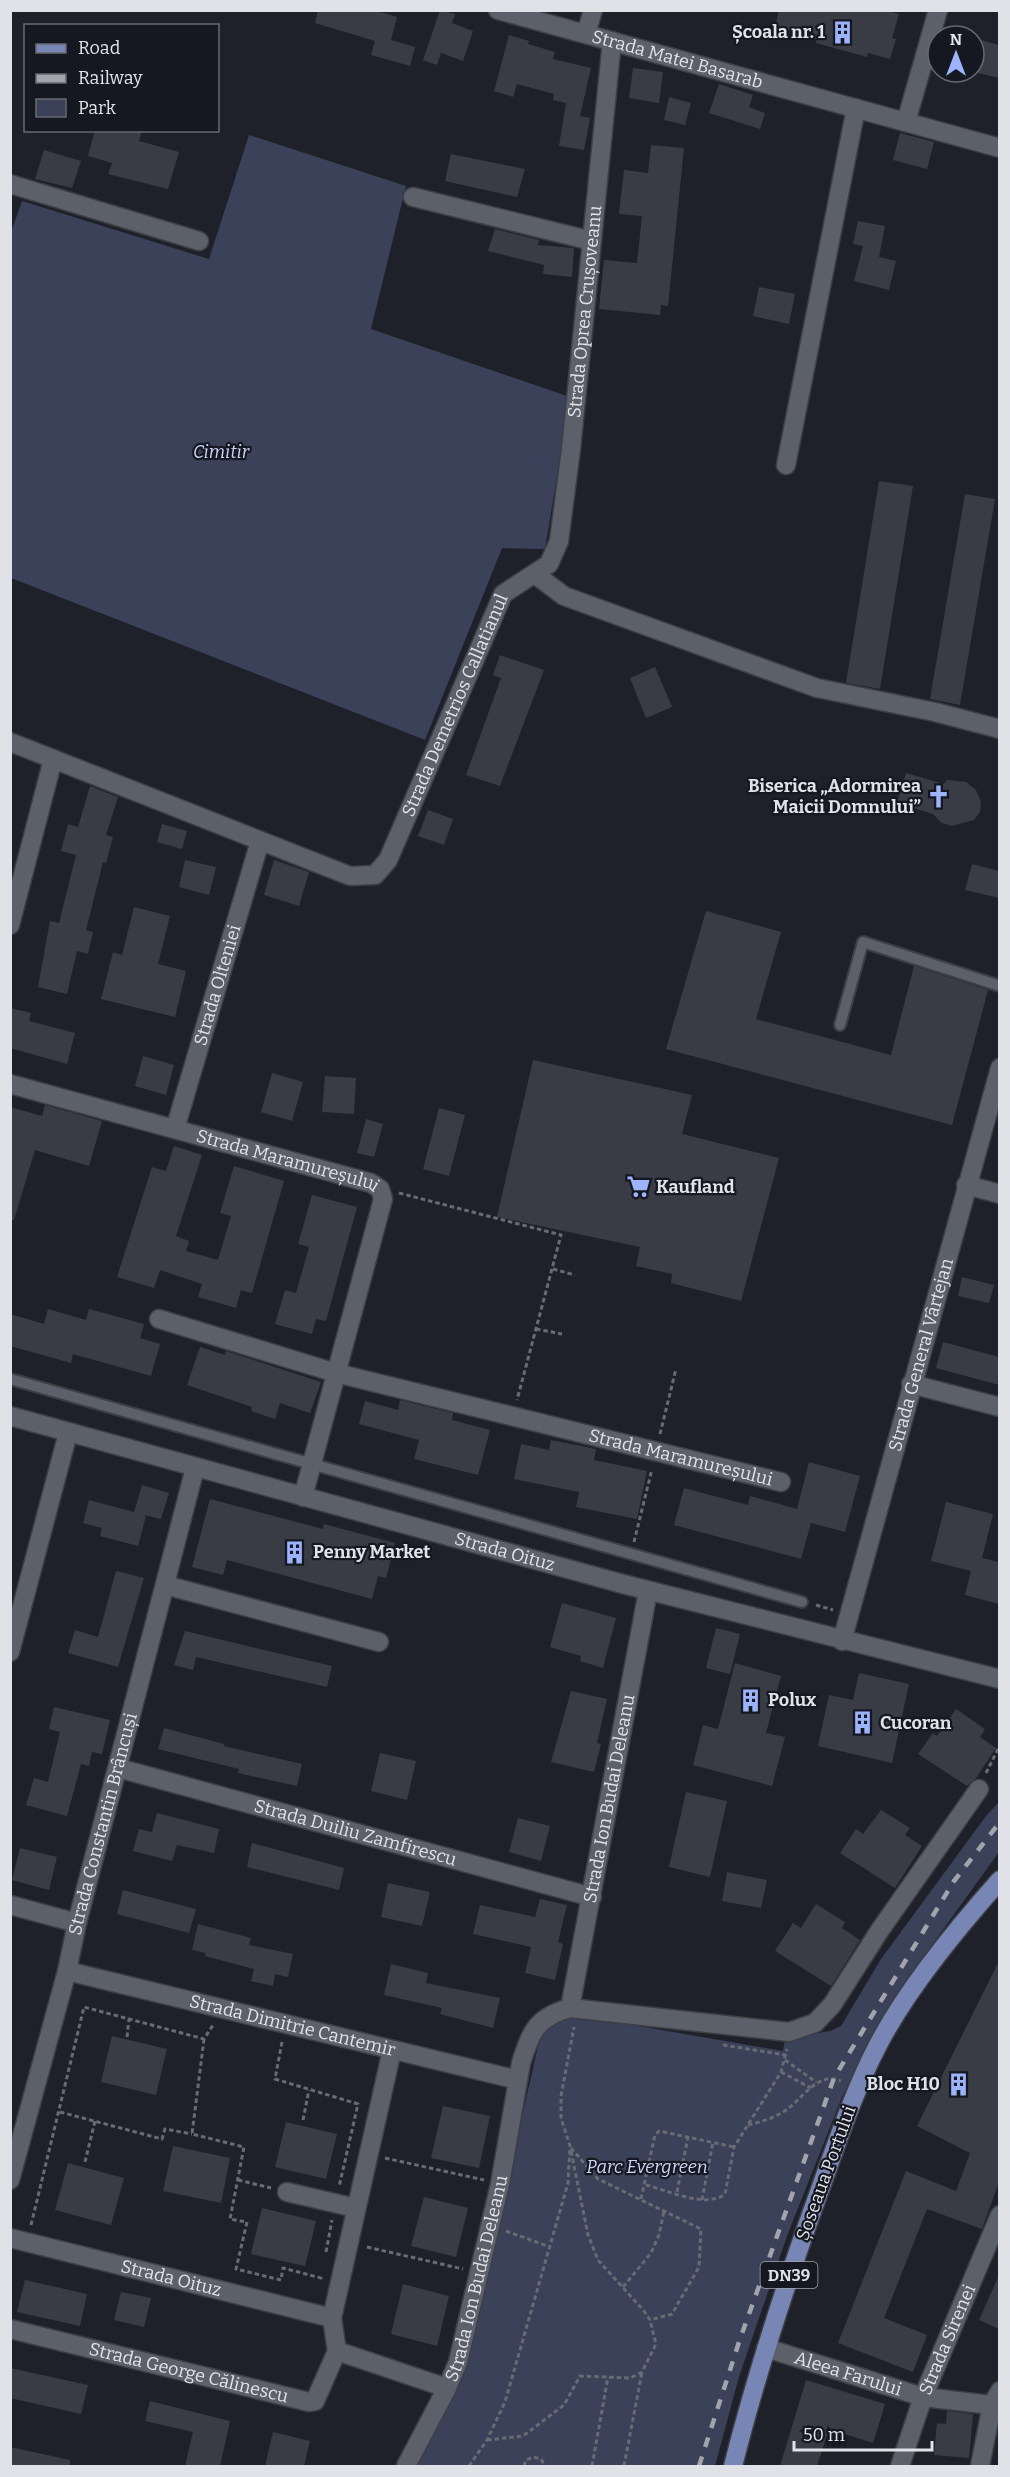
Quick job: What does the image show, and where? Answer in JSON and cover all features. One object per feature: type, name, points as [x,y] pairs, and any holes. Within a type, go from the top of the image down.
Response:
[{"type":"main road","name":"Șoseaua Portului","points":[[733,2466],[790,2272],[857,2088],[879,2043],[908,1998],[999,1880]]},
{"type":"street","name":"Strada Matei Basarab","points":[[498,10],[999,148]]},
{"type":"street","points":[[586,34],[593,10]]},
{"type":"street","points":[[906,122],[938,10]]},
{"type":"street","name":"Strada Oprea Crușoveanu","points":[[536,575],[549,564],[559,541],[612,41]]},
{"type":"street","points":[[786,465],[856,108]]},
{"type":"street","points":[[10,184],[199,241]]},
{"type":"street","points":[[413,197],[592,240]]},
{"type":"street","points":[[536,575],[564,597],[817,688],[935,712],[999,729]]},
{"type":"street","name":"Strada Demetrios Callatianul","points":[[10,742],[350,876],[375,875],[388,860],[503,594],[522,580],[536,575]]},
{"type":"street","points":[[10,925],[53,759]]},
{"type":"street","name":"Strada Olteniei","points":[[175,1129],[260,841]]},
{"type":"street","name":"Strada General Vârtejan","points":[[842,1641],[999,1068]]},
{"type":"street","name":"Strada Maramureșului","points":[[10,1084],[371,1183],[380,1189],[383,1199],[303,1497]]},
{"type":"street","points":[[966,1185],[999,1194]]},
{"type":"street","name":"Strada Maramureșului","points":[[159,1319],[336,1373],[781,1482]]},
{"type":"street","points":[[911,1384],[999,1407]]},
{"type":"street","name":"Strada Oituz","points":[[10,1416],[648,1591],[999,1679]]},
{"type":"street","points":[[10,1652],[68,1433]]},
{"type":"street","name":"Strada Constantin Brâncuși","points":[[10,2180],[67,1971],[77,1923],[195,1468]]},
{"type":"street","points":[[165,1585],[379,1642]]},
{"type":"street","name":"Strada Ion Budai Deleanu","points":[[406,2466],[458,2362],[481,2273],[500,2184],[518,2080],[527,2045],[541,2021],[550,2013],[574,2008],[648,1591]]},
{"type":"street","name":"Strada Duiliu Zamfirescu","points":[[118,1768],[592,1897]]},
{"type":"street","points":[[574,2008],[789,2032],[814,2023],[832,2006],[880,1930],[979,1789]]},
{"type":"street","points":[[10,1905],[77,1923]]},
{"type":"street","name":"Strada Dimitrie Cantemir","points":[[67,1971],[518,2080]]},
{"type":"street","points":[[392,2050],[347,2242],[332,2318],[337,2351],[447,2388]]},
{"type":"street","points":[[287,2192],[356,2208]]},
{"type":"street","name":"Strada Sirenei","points":[[900,2466],[923,2397],[999,2215]]},
{"type":"street","name":"Strada Oituz","points":[[18,2241],[332,2318]]},
{"type":"street","name":"Strada George Călinescu","points":[[10,2329],[309,2402],[315,2401],[337,2351]]},
{"type":"street","name":"Aleea Farului","points":[[766,2348],[923,2397],[997,2401]]},
{"type":"street","points":[[980,2466],[997,2401]]},
{"type":"lane","points":[[840,1024],[863,942],[999,986]]},
{"type":"lane","points":[[10,1379],[802,1602]]},
{"type":"path","points":[[380,1189],[559,1233],[561,1239],[513,1416]]},
{"type":"path","points":[[553,1269],[575,1275]]},
{"type":"path","points":[[536,1329],[562,1334]]},
{"type":"path","points":[[631,1554],[676,1369]]},
{"type":"path","points":[[802,1602],[849,1614]]},
{"type":"path","points":[[979,1789],[999,1745]]},
{"type":"path","points":[[18,2241],[60,2112],[84,2007],[204,2039]]},
{"type":"path","points":[[574,2008],[561,2096],[561,2118],[570,2146],[588,2235],[598,2260],[650,2320],[656,2344],[642,2372],[624,2466]]},
{"type":"path","points":[[192,2134],[204,2039],[225,2009]]},
{"type":"path","points":[[127,2037],[129,2019]]},
{"type":"path","points":[[285,2024],[275,2079],[358,2104],[326,2257]]},
{"type":"path","points":[[646,2185],[702,2200],[716,2199],[725,2194],[734,2147],[782,2072],[789,2032]]},
{"type":"path","points":[[785,2060],[816,2082]]},
{"type":"path","points":[[782,2072],[811,2089]]},
{"type":"path","points":[[748,2125],[761,2123],[783,2112],[811,2089],[816,2082],[834,2078],[857,2088]]},
{"type":"path","points":[[303,2120],[309,2090]]},
{"type":"path","points":[[60,2112],[162,2139],[165,2129],[244,2147],[230,2218],[247,2222],[236,2269],[281,2280],[283,2268],[321,2278],[323,2268]]},
{"type":"path","points":[[85,2162],[95,2121]]},
{"type":"path","points":[[641,2199],[657,2133],[662,2131],[734,2147]]},
{"type":"path","points":[[677,2192],[688,2137]]},
{"type":"path","points":[[702,2200],[713,2142]]},
{"type":"path","points":[[570,2146],[598,2179],[702,2229],[699,2267],[672,2314],[650,2320]]},
{"type":"path","points":[[469,2466],[487,2440],[505,2402],[568,2183],[570,2146]]},
{"type":"path","points":[[368,2154],[500,2184]]},
{"type":"path","points":[[683,2165],[708,2169]]},
{"type":"path","points":[[238,2180],[287,2192]]},
{"type":"path","points":[[623,2287],[651,2253],[659,2235],[664,2211]]},
{"type":"path","points":[[491,2226],[550,2247]]},
{"type":"path","points":[[347,2242],[481,2273]]},
{"type":"path","points":[[487,2440],[523,2436],[564,2405],[580,2376],[630,2378],[642,2372]]},
{"type":"path","points":[[592,2466],[608,2377]]},
{"type":"path","points":[[524,2466],[526,2460],[533,2457],[541,2459],[545,2466]]},
{"type":"green space","name":"Cimitir","points":[[249,135],[406,186],[371,329],[570,397],[545,549],[502,548],[425,740],[11,578],[10,235],[22,201],[209,259]]},
{"type":"green space","name":"Parc Evergreen","points":[[999,1802],[999,1852],[924,1956],[883,2021],[842,2097],[787,2236],[739,2377],[715,2466],[410,2466],[465,2369],[541,2033],[559,2016],[575,2015],[783,2051],[785,2039],[830,2031],[841,2026],[881,1959],[986,1816]]},
{"type":"building","points":[[318,10],[374,10],[397,17],[391,40],[415,47],[410,66],[371,55],[375,41],[315,23]]},
{"type":"building","points":[[440,10],[455,14],[452,23],[473,31],[463,61],[441,53],[437,65],[423,60]]},
{"type":"building","name":"Școala nr. 1","points":[[779,10],[885,10],[899,14],[892,38],[896,39],[890,59],[868,53],[867,57],[816,43],[817,39],[775,27]]},
{"type":"building","points":[[509,35],[529,41],[528,44],[555,52],[553,59],[591,68],[580,116],[590,118],[584,150],[559,146],[566,103],[553,100],[554,94],[517,84],[513,97],[494,91]]},
{"type":"building","points":[[986,41],[999,45],[999,78],[986,75]]},
{"type":"building","points":[[633,68],[663,72],[659,103],[629,98]]},
{"type":"building","points":[[719,84],[753,95],[749,107],[765,113],[760,129],[709,113]]},
{"type":"building","points":[[669,97],[691,103],[685,125],[664,120]]},
{"type":"building","points":[[94,132],[141,132],[139,141],[179,152],[168,189],[108,174],[112,163],[88,156]]},
{"type":"building","points":[[900,133],[934,142],[927,169],[893,160]]},
{"type":"building","points":[[651,145],[684,148],[668,306],[661,305],[660,315],[599,309],[604,260],[637,263],[642,216],[619,214],[624,170],[648,173]]},
{"type":"building","points":[[44,150],[81,161],[72,188],[35,179]]},
{"type":"building","points":[[451,154],[525,169],[517,197],[445,181]]},
{"type":"building","points":[[858,221],[885,226],[879,257],[896,261],[889,290],[854,281],[863,246],[853,244]]},
{"type":"building","points":[[495,229],[539,240],[538,245],[574,248],[572,277],[543,274],[544,265],[488,251]]},
{"type":"building","points":[[759,287],[795,294],[789,324],[753,316]]},
{"type":"building","points":[[879,481],[913,486],[880,689],[846,683]]},
{"type":"building","points":[[965,494],[995,499],[960,705],[930,699]]},
{"type":"building","points":[[500,655],[544,670],[500,786],[466,775],[501,678],[493,675]]},
{"type":"building","points":[[655,667],[672,707],[646,718],[630,678]]},
{"type":"building","name":"Biserica „Adormirea Maicii Domnului”","points":[[906,773],[944,784],[947,780],[966,782],[976,790],[981,802],[980,812],[974,820],[952,826],[942,823],[933,814],[897,803]]},
{"type":"building","points":[[90,786],[118,797],[106,835],[113,837],[106,863],[103,862],[86,930],[93,932],[88,954],[77,951],[67,994],[38,987],[50,921],[59,923],[76,855],[61,851],[68,824],[78,827]]},
{"type":"building","points":[[428,810],[453,819],[444,845],[418,836]]},
{"type":"building","points":[[162,824],[187,831],[182,849],[157,842]]},
{"type":"building","points":[[185,860],[216,867],[209,895],[179,887]]},
{"type":"building","points":[[274,860],[309,872],[299,906],[264,895]]},
{"type":"building","points":[[972,864],[999,871],[999,898],[965,890]]},
{"type":"building","points":[[134,907],[170,916],[158,964],[186,971],[175,1017],[101,999],[113,952],[122,955]]},
{"type":"building","points":[[706,911],[781,932],[756,1019],[891,1055],[914,966],[988,990],[952,1125],[666,1049]]},
{"type":"building","points":[[10,1008],[31,1013],[29,1021],[75,1033],[67,1064],[10,1048]]},
{"type":"building","points":[[143,1056],[174,1065],[166,1095],[135,1086]]},
{"type":"building","name":"Kaufland","points":[[533,1060],[692,1095],[682,1134],[779,1158],[741,1301],[671,1283],[672,1274],[636,1266],[640,1247],[497,1217]]},
{"type":"building","points":[[272,1073],[303,1082],[292,1121],[261,1112]]},
{"type":"building","points":[[325,1076],[356,1078],[354,1114],[322,1112]]},
{"type":"building","points":[[45,1105],[102,1121],[89,1166],[35,1150],[14,1220],[10,1220],[10,1107],[42,1116]]},
{"type":"building","points":[[439,1108],[465,1115],[449,1176],[423,1169]]},
{"type":"building","points":[[366,1119],[383,1124],[374,1157],[357,1153]]},
{"type":"building","points":[[174,1146],[202,1155],[176,1236],[189,1241],[186,1251],[218,1260],[231,1216],[220,1213],[234,1166],[284,1181],[252,1293],[241,1290],[236,1308],[198,1297],[202,1284],[160,1270],[154,1288],[117,1277],[152,1167],[166,1171]]},
{"type":"building","points":[[312,1195],[357,1207],[326,1321],[316,1319],[312,1334],[275,1324],[285,1290],[296,1293],[309,1247],[298,1244]]},
{"type":"building","points":[[962,1277],[994,1285],[989,1303],[958,1296]]},
{"type":"building","points":[[48,1309],[86,1320],[89,1309],[144,1324],[140,1338],[160,1344],[151,1376],[73,1354],[71,1363],[10,1346],[10,1314],[44,1324]]},
{"type":"building","points":[[943,1342],[999,1357],[999,1385],[936,1368]]},
{"type":"building","points":[[200,1347],[225,1355],[226,1351],[321,1382],[310,1413],[280,1403],[275,1419],[251,1411],[252,1407],[187,1385]]},
{"type":"building","points":[[400,1400],[453,1413],[452,1420],[490,1430],[478,1475],[414,1459],[419,1440],[359,1424],[365,1401],[398,1410]]},
{"type":"building","points":[[551,1440],[596,1449],[594,1460],[647,1471],[637,1519],[576,1507],[579,1492],[514,1479],[521,1444],[549,1450]]},
{"type":"building","points":[[809,1462],[860,1476],[845,1532],[811,1523],[801,1559],[674,1525],[684,1488],[748,1505],[750,1496],[797,1509]]},
{"type":"building","points":[[142,1485],[169,1493],[161,1519],[140,1514],[146,1516],[138,1546],[100,1536],[102,1528],[83,1523],[89,1500],[134,1512]]},
{"type":"building","name":"Penny Market","points":[[210,1499],[323,1529],[324,1524],[395,1543],[386,1578],[378,1576],[372,1599],[227,1560],[223,1575],[192,1567]]},
{"type":"building","points":[[946,1502],[993,1514],[982,1558],[999,1562],[999,1604],[965,1595],[971,1571],[931,1561]]},
{"type":"building","points":[[116,1571],[144,1578],[118,1667],[68,1653],[75,1630],[98,1637]]},
{"type":"building","points":[[562,1603],[616,1618],[603,1668],[580,1661],[581,1656],[550,1647]]},
{"type":"building","points":[[716,1628],[740,1634],[730,1674],[706,1668]]},
{"type":"building","points":[[185,1631],[332,1666],[327,1687],[196,1657],[193,1670],[174,1665]]},
{"type":"building","name":"Polux","points":[[735,1663],[781,1676],[766,1733],[785,1737],[772,1786],[693,1765],[703,1725],[718,1729]]},
{"type":"building","name":"Cucoran","points":[[859,1673],[909,1684],[892,1763],[818,1746],[829,1695],[853,1700]]},
{"type":"building","points":[[571,1691],[607,1699],[597,1743],[601,1744],[594,1772],[551,1762]]},
{"type":"building","points":[[54,1707],[110,1720],[102,1754],[92,1752],[89,1766],[81,1764],[67,1816],[26,1805],[34,1778],[48,1782],[60,1732],[49,1729]]},
{"type":"building","points":[[956,1709],[985,1729],[980,1737],[996,1748],[976,1778],[967,1786],[918,1754],[933,1733],[937,1736]]},
{"type":"building","points":[[164,1728],[224,1744],[224,1746],[302,1764],[297,1786],[238,1773],[239,1769],[158,1749]]},
{"type":"building","points":[[380,1753],[416,1761],[407,1800],[371,1791]]},
{"type":"building","points":[[686,1792],[727,1801],[710,1877],[669,1867]]},
{"type":"building","points":[[881,1810],[910,1828],[905,1835],[922,1846],[895,1888],[840,1853],[856,1829],[863,1834]]},
{"type":"building","points":[[157,1813],[219,1829],[214,1853],[177,1845],[172,1861],[133,1851],[139,1829],[152,1832]]},
{"type":"building","points":[[518,1818],[550,1826],[541,1861],[509,1852]]},
{"type":"building","points":[[252,1843],[344,1868],[339,1890],[247,1867]]},
{"type":"building","points":[[20,1848],[57,1857],[49,1890],[12,1880]]},
{"type":"building","points":[[727,1872],[767,1880],[761,1908],[722,1901]]},
{"type":"building","points":[[388,1883],[430,1892],[422,1926],[381,1917]]},
{"type":"building","points":[[123,1890],[196,1909],[189,1933],[117,1914]]},
{"type":"building","points":[[540,1899],[567,1905],[558,1942],[563,1944],[555,1980],[525,1973],[531,1947],[473,1934],[480,1905],[535,1917]]},
{"type":"building","points":[[816,1904],[845,1922],[842,1928],[860,1940],[831,1986],[775,1951],[793,1923],[801,1928]]},
{"type":"building","points":[[198,1924],[251,1938],[249,1945],[293,1954],[288,1977],[275,1974],[273,1986],[251,1981],[254,1969],[205,1956],[206,1953],[192,1950]]},
{"type":"building","points":[[999,1961],[999,2182],[982,2229],[927,2209],[884,2318],[927,2335],[913,2372],[838,2343],[906,2171],[956,2191],[970,2153],[917,2126]]},
{"type":"building","points":[[391,1964],[428,1973],[426,1983],[500,1998],[493,2028],[440,2014],[442,2008],[384,1995]]},
{"type":"building","points":[[112,2036],[167,2049],[156,2095],[101,2082]]},
{"type":"building","points":[[443,2106],[490,2116],[479,2168],[431,2158]]},
{"type":"building","points":[[286,2122],[337,2134],[326,2179],[275,2167]]},
{"type":"building","points":[[173,2146],[230,2158],[221,2203],[163,2191]]},
{"type":"building","points":[[68,2163],[124,2178],[111,2225],[55,2210]]},
{"type":"building","points":[[424,2197],[468,2208],[456,2257],[411,2246]]},
{"type":"building","points":[[262,2208],[316,2221],[305,2266],[251,2254]]},
{"type":"building","points":[[999,2275],[999,2329],[979,2320]]},
{"type":"building","points":[[25,2280],[87,2294],[80,2326],[17,2312]]},
{"type":"building","points":[[403,2284],[449,2296],[437,2346],[391,2334]]},
{"type":"building","points":[[121,2292],[151,2298],[144,2327],[114,2320]]},
{"type":"building","points":[[10,2368],[88,2385],[81,2414],[10,2398]]},
{"type":"building","points":[[806,2380],[885,2404],[873,2443],[829,2429],[817,2466],[780,2466]]},
{"type":"building","points":[[150,2401],[230,2421],[220,2466],[185,2466],[193,2432],[145,2421]]},
{"type":"building","points":[[947,2411],[973,2414],[969,2458],[934,2455],[937,2423],[946,2424]]},
{"type":"building","points":[[273,2432],[310,2441],[304,2466],[265,2466]]},
{"type":"building","points":[[10,2447],[70,2460],[70,2466],[10,2466]]},
{"type":"railway","points":[[699,2466],[740,2339],[834,2078],[954,1881],[1000,1822]]},
{"type":"place","name":"Școala nr. 1","points":[[843,32]]},
{"type":"place","name":"Biserica „Adormirea Maicii Domnului”","points":[[939,796]]},
{"type":"place","name":"Kaufland","points":[[638,1187]]},
{"type":"place","name":"Penny Market","points":[[295,1552]]},
{"type":"place","name":"Polux","points":[[750,1700]]},
{"type":"place","name":"Cucoran","points":[[862,1723]]},
{"type":"place","name":"Bloc H10","points":[[958,2084]]}]
